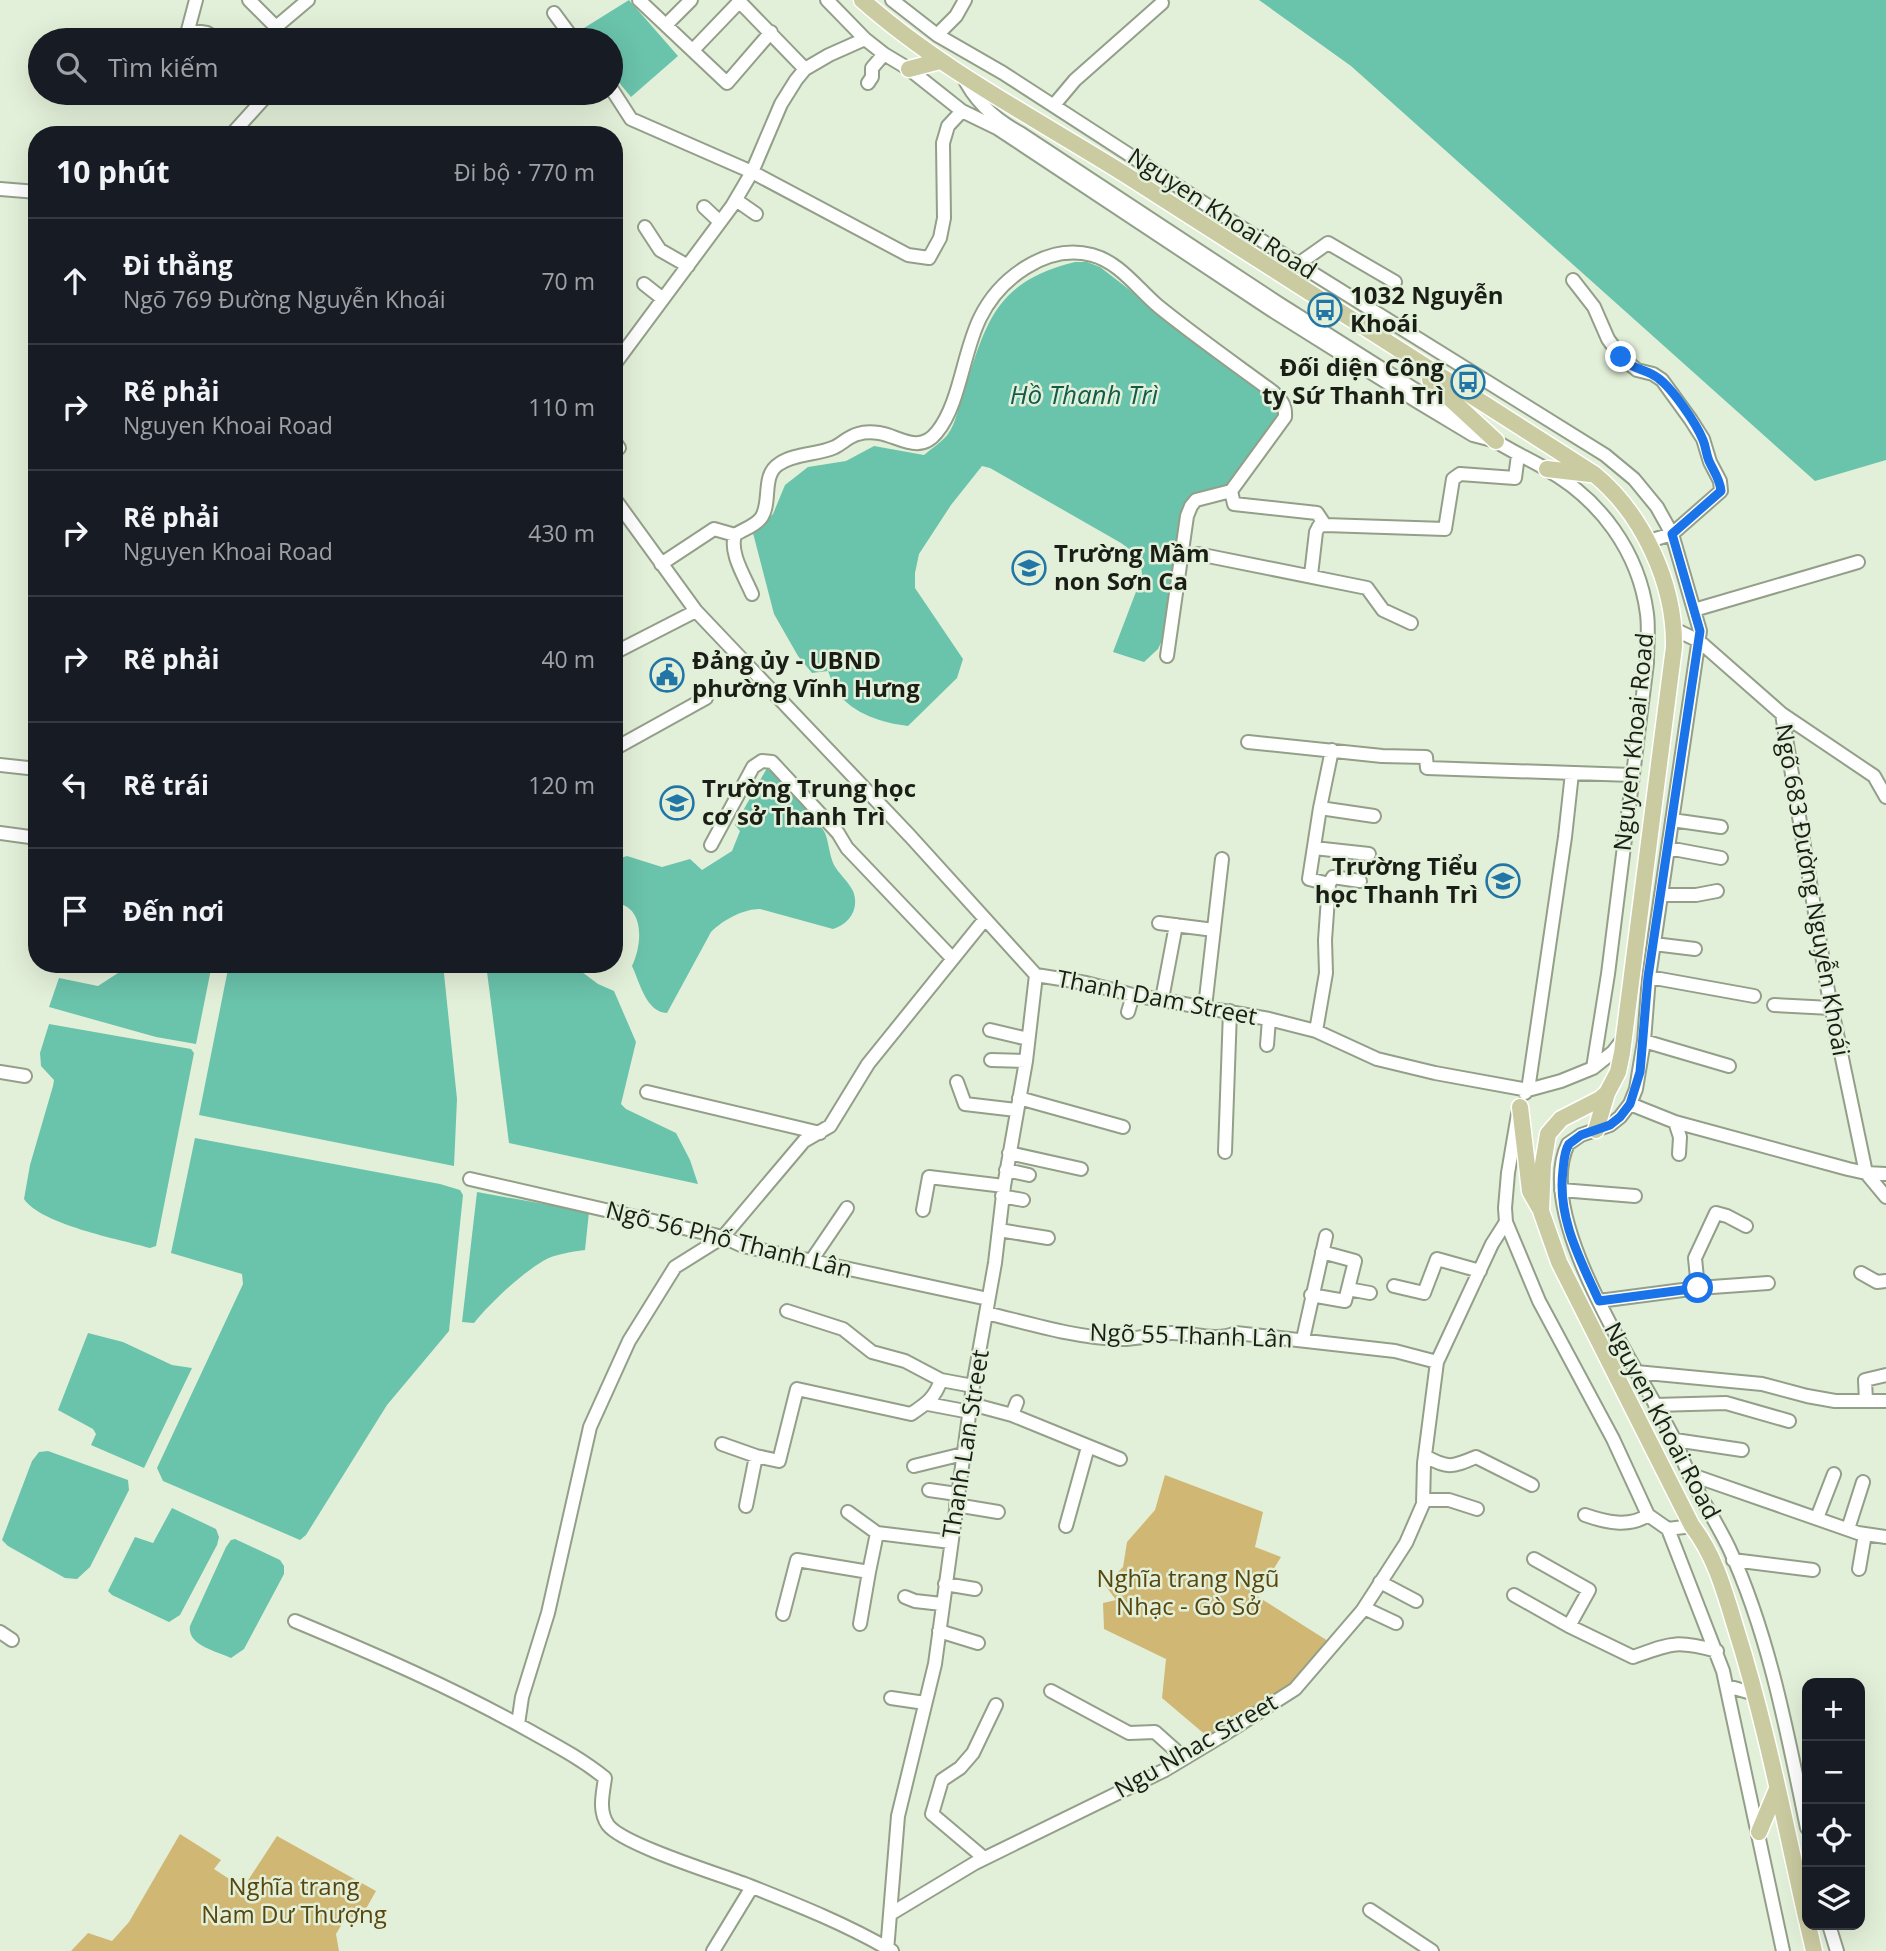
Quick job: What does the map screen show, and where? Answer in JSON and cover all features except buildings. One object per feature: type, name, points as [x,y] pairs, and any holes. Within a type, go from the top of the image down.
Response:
[{"type":"main road","name":"Nguyen Khoai Road","points":[[862,0],[940,61],[1594,474],[1614,490],[1649,541],[1666,592],[1674,629],[1674,647],[1624,1038],[1618,1072],[1607,1093],[1561,1119],[1548,1134],[1543,1164],[1541,1211],[1559,1262],[1692,1526],[1706,1544],[1727,1599],[1755,1694],[1802,1897]]},
{"type":"main road","points":[[909,69],[940,61]]},
{"type":"main road","points":[[1402,354],[1496,442]]},
{"type":"main road","points":[[1547,469],[1594,474]]},
{"type":"main road","points":[[1596,1130],[1607,1093]]},
{"type":"main road","points":[[1520,1107],[1530,1191],[1541,1211]]},
{"type":"main road","points":[[1759,1832],[1777,1789]]},
{"type":"main road","name":"Nguyen Khoai Road","points":[[1810,1930],[1814,1951]]},
{"type":"street","points":[[189,28],[196,0]]},
{"type":"street","points":[[249,0],[276,27],[308,0]]},
{"type":"street","points":[[666,25],[691,0]]},
{"type":"street","name":"Nguyen Khoai Road","points":[[827,0],[865,39],[909,69],[962,111],[997,125],[1273,311],[1418,402],[1473,435],[1496,442],[1547,469],[1590,501],[1606,517],[1620,538],[1640,579],[1647,615],[1647,663],[1608,974],[1593,1068]]},
{"type":"street","name":"Nguyen Khoai Road","points":[[892,0],[937,35],[1003,73],[1298,264],[1605,455],[1634,479],[1657,508],[1672,534],[1700,631],[1648,977],[1640,1072],[1630,1104],[1620,1117],[1610,1125],[1573,1139],[1569,1144],[1564,1159],[1561,1190],[1563,1210],[1599,1301],[1675,1440],[1689,1474],[1733,1560],[1767,1655],[1802,1806]]},
{"type":"street","points":[[937,35],[956,16],[965,0]]},
{"type":"street","points":[[642,1],[727,83],[771,32]]},
{"type":"street","points":[[693,50],[738,1],[805,69]]},
{"type":"street","points":[[1054,106],[1075,80],[1162,3]]},
{"type":"street","points":[[554,13],[565,28]]},
{"type":"street","points":[[623,352],[736,200],[752,172],[781,104],[805,69],[865,39]]},
{"type":"street","points":[[867,83],[872,77],[872,68],[884,54]]},
{"type":"street","name":"Nguyen Khoai Road","points":[[962,74],[968,89],[997,125]]},
{"type":"street","points":[[239,126],[258,105]]},
{"type":"street","points":[[622,105],[631,119],[752,172],[908,255],[929,258],[940,238],[944,218],[943,143],[948,126],[962,111]]},
{"type":"street","points":[[0,189],[28,191]]},
{"type":"street","points":[[736,200],[756,214]]},
{"type":"street","points":[[704,206],[720,222]]},
{"type":"street","points":[[645,227],[660,250],[688,266]]},
{"type":"street","points":[[1284,277],[1328,243],[1395,282]]},
{"type":"street","points":[[661,564],[714,528],[735,535],[754,525],[765,511],[771,473],[778,464],[834,448],[853,435],[862,433],[882,434],[906,444],[937,433],[956,395],[966,351],[980,317],[1007,279],[1028,265],[1057,256],[1078,253],[1092,255],[1111,263],[1158,306],[1282,401],[1286,409],[1285,417],[1231,491],[1196,500],[1191,506],[1167,656]]},
{"type":"street","points":[[1573,280],[1594,307],[1608,339],[1621,357],[1637,370],[1653,374],[1662,380],[1675,397],[1703,439],[1710,462],[1720,481],[1721,491],[1672,534],[1649,541]]},
{"type":"street","points":[[643,284],[663,299]]},
{"type":"street","points":[[1311,575],[1319,526],[1445,529],[1453,478],[1460,474],[1515,478],[1518,455]]},
{"type":"street","points":[[1231,491],[1234,504],[1317,513],[1325,525]]},
{"type":"street","name":"Thanh Dam Street","points":[[623,511],[695,611],[910,835],[1036,975],[1269,1019],[1316,1031],[1377,1059],[1444,1075],[1484,1080],[1528,1090],[1593,1068],[1613,1052],[1624,1038]]},
{"type":"street","points":[[735,535],[733,548],[752,594]]},
{"type":"street","points":[[1198,554],[1367,588],[1383,610],[1411,623]]},
{"type":"street","points":[[1695,610],[1858,562]]},
{"type":"street","points":[[623,648],[695,611]]},
{"type":"street","name":"Ngõ 683 Đường Nguyễn Khoái","points":[[1674,629],[1699,641],[1782,714],[1832,1008],[1866,1174]]},
{"type":"street","points":[[623,744],[706,698]]},
{"type":"street","points":[[1782,714],[1874,776],[1886,797]]},
{"type":"street","points":[[1248,742],[1382,756],[1426,757],[1427,768],[1632,775]]},
{"type":"street","points":[[1328,884],[1309,878],[1332,750]]},
{"type":"street","points":[[710,845],[753,767],[762,761],[772,762],[838,832],[847,848],[952,958]]},
{"type":"street","points":[[0,765],[28,768]]},
{"type":"street","points":[[1572,773],[1528,1090],[1520,1107],[1508,1173],[1505,1208],[1506,1222],[1539,1301],[1613,1439],[1648,1515],[1642,1520],[1627,1522],[1607,1522],[1585,1515]]},
{"type":"street","points":[[1320,808],[1374,816]]},
{"type":"street","points":[[1672,820],[1721,827]]},
{"type":"street","points":[[0,833],[28,837]]},
{"type":"street","points":[[1314,848],[1369,854]]},
{"type":"street","points":[[1668,848],[1721,859]]},
{"type":"street","points":[[1205,1007],[1222,859]]},
{"type":"street","points":[[1316,1031],[1326,973],[1328,884],[1333,877],[1360,881]]},
{"type":"street","points":[[1661,895],[1696,895],[1717,891]]},
{"type":"street","points":[[517,1724],[522,1697],[548,1613],[590,1427],[628,1341],[675,1267],[723,1237],[804,1141],[830,1126],[868,1063],[985,919]]},
{"type":"street","points":[[1159,923],[1213,930]]},
{"type":"street","points":[[1162,999],[1176,925]]},
{"type":"street","points":[[1654,944],[1695,949]]},
{"type":"street","name":"Thanh Lan Street","points":[[889,1950],[898,1816],[935,1664],[956,1499],[1006,1170],[1026,1061],[1036,975]]},
{"type":"street","points":[[1648,977],[1754,996]]},
{"type":"street","points":[[1128,1012],[1133,995]]},
{"type":"street","points":[[1774,1005],[1832,1008]]},
{"type":"street","points":[[1225,1152],[1230,1011]]},
{"type":"street","points":[[1267,1045],[1269,1019]]},
{"type":"street","points":[[990,1030],[1028,1039]]},
{"type":"street","points":[[1644,1041],[1730,1066]]},
{"type":"street","points":[[991,1060],[1026,1061]]},
{"type":"street","points":[[0,1072],[25,1076]]},
{"type":"street","points":[[957,1082],[965,1104],[1017,1104],[1123,1127]]},
{"type":"street","points":[[647,1092],[820,1133]]},
{"type":"street","points":[[1630,1104],[1675,1122],[1866,1174],[1886,1174]]},
{"type":"street","points":[[1675,1122],[1680,1136],[1679,1154]]},
{"type":"street","points":[[1009,1153],[1081,1169]]},
{"type":"street","points":[[1006,1170],[1029,1175]]},
{"type":"street","points":[[1866,1174],[1886,1197]]},
{"type":"street","points":[[923,1210],[929,1177],[1003,1191],[1023,1200]]},
{"type":"street","name":"Ngõ 56 Phố Thanh Lân","points":[[470,1180],[723,1237],[743,1246],[987,1306]]},
{"type":"street","points":[[1561,1190],[1634,1196]]},
{"type":"street","points":[[811,1261],[847,1208]]},
{"type":"street","points":[[1698,1288],[1695,1258],[1716,1213],[1746,1226]]},
{"type":"street","name":"Ngu Nhac Street","points":[[892,1913],[984,1858],[1184,1758],[1295,1689],[1364,1608],[1406,1544],[1423,1500],[1425,1456],[1437,1362],[1492,1244],[1506,1222]]},
{"type":"street","points":[[999,1230],[1048,1238]]},
{"type":"street","points":[[1303,1339],[1326,1236]]},
{"type":"street","points":[[1311,1295],[1345,1301],[1355,1261],[1322,1252]]},
{"type":"street","points":[[1394,1286],[1424,1293],[1437,1259],[1480,1271]]},
{"type":"street","points":[[1861,1273],[1877,1282],[1886,1281]]},
{"type":"street","points":[[1599,1301],[1698,1288],[1768,1283]]},
{"type":"street","points":[[1348,1289],[1370,1293]]},
{"type":"street","name":"Ngõ 55 Thanh Lân","points":[[987,1306],[1062,1331],[1116,1339],[1171,1333],[1213,1337],[1236,1333],[1395,1351],[1437,1362]]},
{"type":"street","points":[[787,1311],[843,1329],[872,1352],[905,1361],[941,1380],[973,1387]]},
{"type":"street","points":[[1636,1372],[1762,1384],[1816,1398],[1886,1401]]},
{"type":"street","points":[[1866,1401],[1865,1380],[1886,1376]]},
{"type":"street","points":[[722,1444],[779,1461],[797,1389],[911,1414],[928,1404],[937,1394],[941,1380]]},
{"type":"street","points":[[1655,1405],[1726,1403],[1789,1421]]},
{"type":"street","points":[[928,1404],[1015,1409],[1088,1447],[1120,1459]]},
{"type":"street","points":[[1675,1440],[1742,1450]]},
{"type":"street","points":[[1066,1526],[1088,1447]]},
{"type":"street","points":[[915,1466],[963,1454]]},
{"type":"street","points":[[746,1506],[756,1456]]},
{"type":"street","points":[[1425,1456],[1443,1466],[1459,1464],[1476,1457],[1532,1485]]},
{"type":"street","points":[[1689,1474],[1848,1529],[1886,1537]]},
{"type":"street","points":[[1816,1518],[1834,1474]]},
{"type":"street","points":[[1848,1529],[1863,1482]]},
{"type":"street","points":[[929,1490],[998,1512]]},
{"type":"street","points":[[1423,1500],[1449,1500],[1477,1509]]},
{"type":"street","points":[[848,1512],[877,1533],[951,1542]]},
{"type":"street","name":"Nguyen Khoai Road","points":[[1648,1515],[1668,1529],[1717,1651],[1727,1686],[1783,1951]]},
{"type":"street","name":"Nguyen Khoai Road","points":[[1668,1529],[1692,1526]]},
{"type":"street","points":[[860,1624],[877,1533]]},
{"type":"street","points":[[1859,1569],[1865,1534]]},
{"type":"street","points":[[1534,1559],[1589,1590],[1569,1626]]},
{"type":"street","points":[[783,1614],[797,1560],[869,1572]]},
{"type":"street","points":[[1733,1560],[1813,1570]]},
{"type":"street","points":[[1380,1582],[1416,1601]]},
{"type":"street","points":[[945,1584],[975,1588]]},
{"type":"street","points":[[1514,1595],[1633,1657],[1672,1643],[1684,1643],[1717,1651]]},
{"type":"street","points":[[905,1597],[915,1601],[943,1604]]},
{"type":"street","points":[[1364,1608],[1396,1623]]},
{"type":"street","points":[[295,1621],[490,1708],[588,1764],[605,1778],[601,1804],[607,1824],[627,1839],[752,1887],[857,1932],[889,1950]]},
{"type":"street","points":[[939,1631],[978,1643]]},
{"type":"street","points":[[0,1632],[12,1640]]},
{"type":"street","points":[[1727,1686],[1755,1694]]},
{"type":"street","points":[[1051,1691],[1129,1733],[1155,1732],[1184,1758]]},
{"type":"street","points":[[891,1698],[925,1703]]},
{"type":"street","points":[[984,1858],[932,1814],[942,1780],[960,1768],[973,1753],[996,1705]]},
{"type":"street","points":[[713,1951],[752,1887]]},
{"type":"street","points":[[1370,1910],[1432,1951]]},
{"type":"street","points":[[1831,1930],[1837,1951]]},
{"type":"green space","name":"Nghĩa trang Ngũ Nhạc - Gò Sở","points":[[1165,1475],[1263,1512],[1255,1547],[1281,1557],[1257,1596],[1328,1641],[1294,1683],[1208,1737],[1162,1698],[1166,1659],[1104,1629],[1103,1603],[1116,1600],[1105,1585],[1123,1567],[1127,1542],[1155,1510]]},
{"type":"green space","name":"Nghĩa trang Nam Dư Thượng","points":[[180,1834],[221,1860],[214,1869],[243,1888],[277,1836],[376,1891],[363,1914],[345,1919],[336,1934],[339,1951],[71,1951],[88,1933],[112,1941],[129,1922]]},
{"type":"water","points":[[629,0],[678,56],[631,97],[623,87],[623,28],[584,28]]},
{"type":"water","points":[[1259,0],[1886,0],[1886,460],[1815,481],[1351,66]]},
{"type":"water","name":"Hồ Thanh Trì","points":[[1075,262],[1087,262],[1100,267],[1271,399],[1277,408],[1278,416],[1230,484],[1188,500],[1180,515],[1164,636],[1158,649],[1144,662],[1113,652],[1142,576],[1141,565],[1136,556],[1121,543],[990,468],[982,466],[951,505],[919,554],[915,573],[915,588],[963,659],[957,678],[908,726],[889,723],[860,712],[836,690],[828,671],[812,673],[798,656],[774,614],[753,533],[773,514],[785,485],[808,467],[846,461],[874,446],[924,455],[940,443],[953,425],[979,345],[998,308],[1027,281],[1048,270]]},
{"type":"water","points":[[767,768],[822,827],[834,865],[853,891],[855,904],[852,915],[833,929],[760,909],[734,916],[711,932],[667,1013],[660,1011],[654,1008],[645,996],[632,966],[638,948],[639,928],[632,911],[623,905],[623,857],[627,856],[662,867],[690,859],[702,870],[732,851],[740,831],[735,825]]},
{"type":"water","points":[[118,973],[210,973],[196,1044],[156,1037],[49,1007],[59,978],[98,986]]},
{"type":"water","points":[[227,973],[444,973],[457,1099],[454,1166],[199,1115]]},
{"type":"water","points":[[487,973],[583,973],[614,991],[636,1042],[621,1104],[676,1133],[690,1160],[698,1184],[509,1143]]},
{"type":"water","points":[[49,1024],[191,1049],[194,1053],[156,1246],[150,1248],[64,1224],[33,1208],[24,1199],[30,1165],[54,1080],[41,1066],[40,1053]]},
{"type":"water","points":[[195,1138],[440,1184],[460,1190],[463,1195],[449,1331],[387,1405],[306,1535],[300,1540],[163,1481],[157,1468],[243,1284],[242,1274],[171,1253]]},
{"type":"water","points":[[477,1192],[589,1212],[585,1250],[543,1261],[506,1289],[474,1323],[462,1322]]},
{"type":"water","points":[[88,1333],[123,1342],[172,1365],[192,1368],[144,1468],[91,1445],[96,1434],[93,1429],[58,1410]]},
{"type":"water","points":[[48,1451],[128,1480],[129,1490],[90,1567],[77,1579],[65,1578],[2,1540],[32,1461],[39,1452]]},
{"type":"water","points":[[172,1508],[216,1529],[219,1537],[180,1615],[169,1622],[108,1591],[135,1537],[153,1543]]},
{"type":"water","points":[[235,1539],[280,1560],[284,1566],[284,1574],[244,1649],[231,1658],[198,1643],[190,1633],[190,1626],[226,1547]]},
{"type":"place","name":"1032 Nguyễn Khoái","points":[[1325,310]]},
{"type":"place","name":"Đối diện Công ty Sứ Thanh Trì","points":[[1468,382]]},
{"type":"place","name":"Trường Mầm non Sơn Ca","points":[[1029,568]]},
{"type":"place","name":"Đảng ủy - UBND phường Vĩnh Hưng","points":[[667,675]]},
{"type":"place","name":"Trường Trung học cơ sở Thanh Trì","points":[[677,803]]},
{"type":"place","name":"Trường Tiểu học Thanh Trì","points":[[1503,881]]},
{"type":"route","points":[[1621,357],[1628,365],[1662,380],[1675,397],[1703,439],[1710,462],[1720,481],[1721,491],[1672,534],[1700,631],[1648,977],[1640,1072],[1630,1104],[1620,1117],[1610,1125],[1573,1139],[1569,1144],[1564,1159],[1562,1200],[1569,1230],[1599,1301],[1698,1288]]}]
